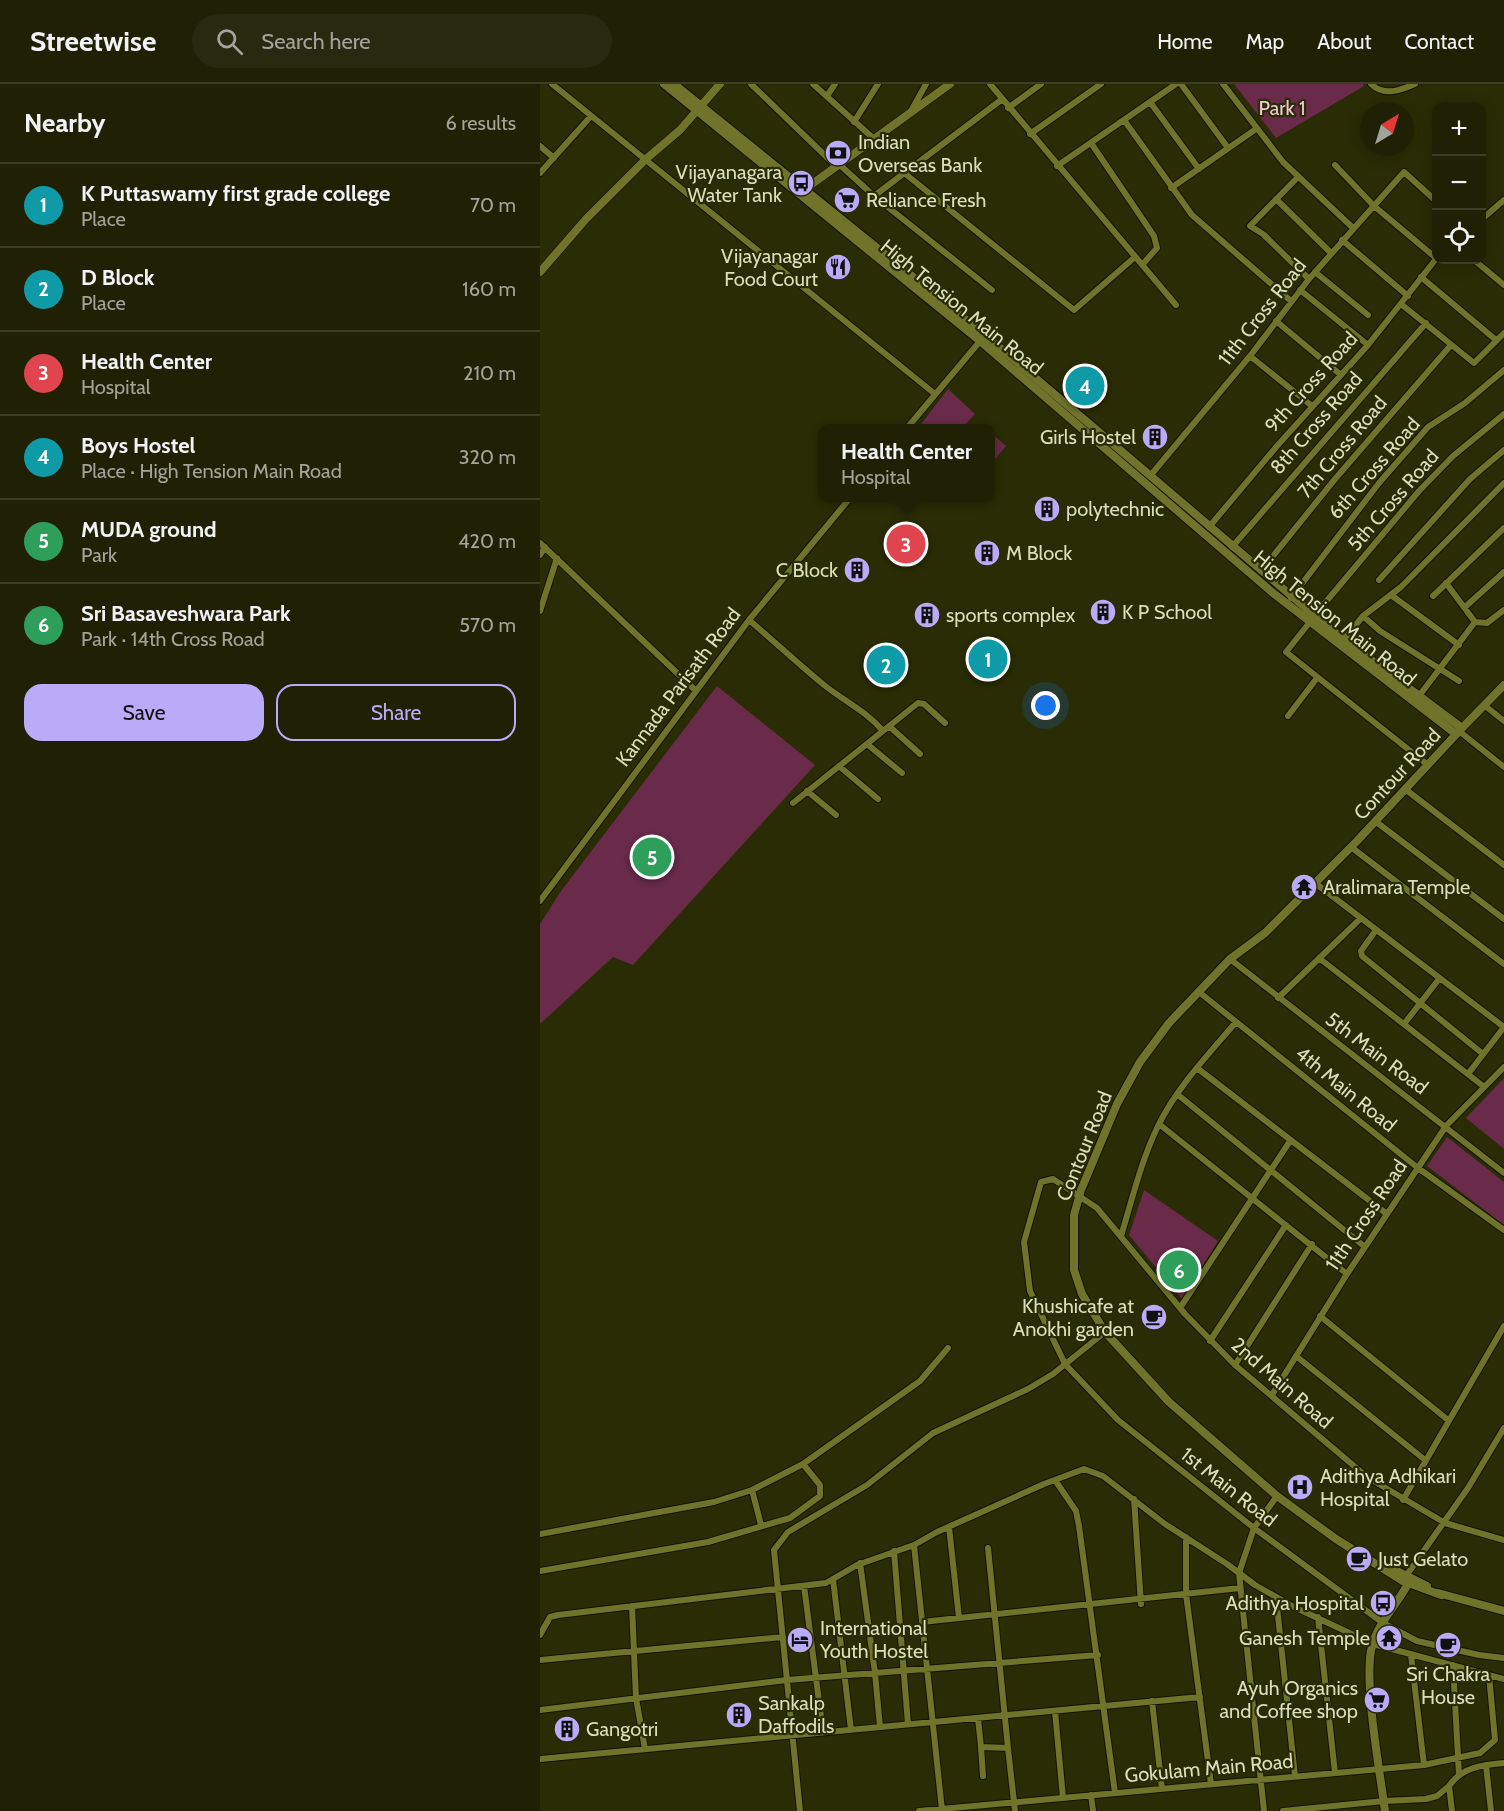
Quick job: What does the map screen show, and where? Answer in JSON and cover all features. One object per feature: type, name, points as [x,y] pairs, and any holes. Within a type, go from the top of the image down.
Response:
[{"type":"main road","points":[[664,84],[699,108]]},
{"type":"main road","points":[[674,84],[699,108]]},
{"type":"main road","name":"High Tension Main Road","points":[[699,108],[982,338],[1289,601],[1459,731]]},
{"type":"main road","points":[[982,338],[1261,571],[1289,601]]},
{"type":"main road","points":[[1342,643],[1419,696],[1459,731]]},
{"type":"main road","name":"Contour Road","points":[[1459,731],[1351,847],[1265,933],[1230,959],[1198,992],[1169,1023],[1140,1062],[1117,1104],[1079,1196],[1074,1215],[1074,1270],[1082,1294],[1105,1332],[1170,1402],[1277,1496],[1336,1539],[1377,1564],[1381,1570],[1441,1595],[1504,1611]]},
{"type":"main road","points":[[1385,1811],[1370,1685],[1373,1644],[1407,1580]]},
{"type":"street","points":[[552,84],[935,394]]},
{"type":"street","points":[[540,272],[586,219],[646,159],[680,130],[720,84]]},
{"type":"street","points":[[751,84],[874,196],[992,290]]},
{"type":"street","points":[[813,84],[873,138]]},
{"type":"street","points":[[827,96],[835,84]]},
{"type":"street","points":[[854,122],[878,84]]},
{"type":"street","points":[[909,114],[926,84]]},
{"type":"street","points":[[801,192],[950,84]]},
{"type":"street","points":[[990,84],[1001,100],[1176,305]]},
{"type":"street","points":[[1008,108],[1041,84]]},
{"type":"street","points":[[1030,134],[1101,84]]},
{"type":"street","points":[[1057,166],[1150,102],[1165,87],[1176,84]]},
{"type":"street","points":[[1181,84],[1228,148]]},
{"type":"street","points":[[1223,84],[1256,129],[1298,177],[1352,227]]},
{"type":"street","points":[[1371,84],[1376,89],[1390,92],[1415,84]]},
{"type":"street","points":[[874,196],[1001,100]]},
{"type":"street","points":[[1150,102],[1199,169]]},
{"type":"street","points":[[540,173],[591,116]]},
{"type":"street","points":[[1124,120],[1192,215],[1291,301]]},
{"type":"street","points":[[1171,188],[1256,129]]},
{"type":"street","points":[[1091,143],[1154,236],[1156,248],[1142,265]]},
{"type":"street","points":[[540,146],[554,158]]},
{"type":"street","points":[[1335,165],[1374,206],[1432,255]]},
{"type":"street","points":[[903,172],[1074,310],[1135,257]]},
{"type":"street","name":"11th Cross Road","points":[[1150,476],[1250,356],[1291,301],[1352,227],[1404,172],[1432,197]]},
{"type":"street","points":[[1298,177],[1251,227],[1263,234],[1309,279]]},
{"type":"street","points":[[1276,199],[1331,253]]},
{"type":"street","points":[[1486,216],[1504,200]]},
{"type":"street","points":[[1342,240],[1408,296]]},
{"type":"street","name":"9th Cross Road","points":[[1209,527],[1312,406],[1368,345],[1433,264]]},
{"type":"street","points":[[1479,264],[1504,285]]},
{"type":"street","points":[[1315,272],[1368,315]]},
{"type":"street","points":[[1421,277],[1496,340]]},
{"type":"street","points":[[1300,290],[1368,345]]},
{"type":"street","points":[[1401,304],[1474,363],[1504,333]]},
{"type":"street","points":[[1276,321],[1341,375]]},
{"type":"street","name":"8th Cross Road","points":[[1232,547],[1426,323]]},
{"type":"street","points":[[911,424],[982,338]]},
{"type":"street","name":"7th Cross Road","points":[[1261,571],[1335,479],[1451,345]]},
{"type":"street","points":[[1250,356],[1312,406]]},
{"type":"street","name":"6th Cross Road","points":[[1289,601],[1379,483],[1428,427],[1465,403],[1504,370]]},
{"type":"street","name":"5th Cross Road","points":[[1317,678],[1286,652],[1419,491],[1453,456],[1504,414]]},
{"type":"street","points":[[1379,580],[1462,487],[1504,450]]},
{"type":"street","points":[[1342,643],[1363,616],[1391,595],[1504,483]]},
{"type":"street","name":"Kannada Parisath Road","points":[[540,901],[695,690],[749,620],[847,502]]},
{"type":"street","points":[[1433,596],[1504,528]]},
{"type":"street","points":[[540,555],[543,545],[695,690]]},
{"type":"street","points":[[540,611],[556,558]]},
{"type":"street","points":[[1465,607],[1504,572]]},
{"type":"street","points":[[1446,584],[1475,622]]},
{"type":"street","points":[[1391,595],[1459,645]]},
{"type":"street","points":[[1475,622],[1487,623],[1504,610]]},
{"type":"street","points":[[1363,616],[1380,631],[1459,681]]},
{"type":"street","points":[[749,620],[822,684],[870,715],[920,754]]},
{"type":"street","points":[[1419,696],[1475,622]]},
{"type":"street","points":[[1288,716],[1317,678],[1428,765]]},
{"type":"street","name":"Contour Road","points":[[1459,731],[1504,685]]},
{"type":"street","points":[[793,803],[921,702],[945,723]]},
{"type":"street","points":[[1484,705],[1504,721]]},
{"type":"street","points":[[1459,731],[1504,767]]},
{"type":"street","points":[[867,744],[902,773]]},
{"type":"street","points":[[839,766],[878,799]]},
{"type":"street","points":[[1405,789],[1504,865]]},
{"type":"street","points":[[807,791],[836,815]]},
{"type":"street","points":[[1376,821],[1504,919]]},
{"type":"street","points":[[1351,847],[1504,964]]},
{"type":"street","points":[[1315,883],[1504,1027],[1468,1074]]},
{"type":"street","points":[[1278,998],[1360,918]]},
{"type":"street","points":[[1376,930],[1361,954],[1419,1004],[1483,1054]]},
{"type":"street","points":[[1319,958],[1483,1086]]},
{"type":"street","name":"5th Main Road","points":[[1230,959],[1504,1173]]},
{"type":"street","points":[[1404,1024],[1439,979]]},
{"type":"street","name":"4th Main Road","points":[[1198,992],[1418,1168],[1504,1230]]},
{"type":"street","points":[[1121,1236],[1147,1152],[1159,1124],[1177,1094],[1236,1022]]},
{"type":"street","name":"11th Cross Road","points":[[1272,1395],[1347,1274],[1446,1126],[1504,1067]]},
{"type":"street","points":[[1197,1068],[1387,1214]]},
{"type":"street","points":[[1177,1094],[1365,1247]]},
{"type":"street","points":[[1159,1124],[1347,1274]]},
{"type":"street","points":[[1180,1308],[1290,1141]]},
{"type":"street","name":"1st Main Road","points":[[1079,1196],[1053,1179],[1041,1182],[1024,1242],[1030,1290],[1065,1364],[1118,1420],[1254,1528],[1383,1623],[1417,1641],[1479,1655],[1504,1658]]},
{"type":"street","name":"2nd Main Road","points":[[1079,1196],[1096,1208],[1210,1341],[1367,1477],[1444,1523],[1504,1540]]},
{"type":"street","points":[[1210,1341],[1286,1225]]},
{"type":"street","points":[[1235,1365],[1312,1244]]},
{"type":"street","points":[[1320,1316],[1448,1420]]},
{"type":"street","points":[[1403,1500],[1504,1326]]},
{"type":"street","points":[[800,1811],[774,1550],[788,1532],[867,1485],[933,1433],[1028,1389],[1065,1364],[1105,1332]]},
{"type":"street","points":[[540,1534],[714,1502],[752,1490],[803,1464],[920,1381],[948,1348]]},
{"type":"street","points":[[1296,1356],[1425,1460]]},
{"type":"street","points":[[1407,1580],[1504,1428]]},
{"type":"street","points":[[540,1571],[708,1542],[790,1518],[820,1496],[820,1485],[803,1464]]},
{"type":"street","points":[[540,1635],[550,1617],[826,1583],[860,1563],[914,1545],[949,1527],[1084,1469],[1103,1476],[1186,1537],[1276,1597],[1373,1644],[1504,1679]]},
{"type":"street","points":[[1055,1480],[1076,1511],[1092,1604],[1115,1793]]},
{"type":"street","points":[[752,1490],[761,1525]]},
{"type":"street","points":[[1264,1811],[1239,1573],[1254,1528],[1277,1496]]},
{"type":"street","points":[[1134,1499],[1140,1601]]},
{"type":"street","points":[[949,1527],[959,1618]]},
{"type":"street","points":[[1186,1537],[1188,1623],[1211,1784]]},
{"type":"street","points":[[914,1545],[942,1810]]},
{"type":"street","points":[[988,1548],[1015,1811]]},
{"type":"street","points":[[894,1551],[908,1725]]},
{"type":"street","points":[[860,1563],[880,1727]]},
{"type":"street","points":[[833,1579],[851,1730]]},
{"type":"street","points":[[804,1586],[823,1732]]},
{"type":"street","points":[[922,1622],[1140,1601],[1240,1588]]},
{"type":"street","points":[[1276,1597],[1295,1776]]},
{"type":"street","points":[[632,1606],[636,1698],[645,1749]]},
{"type":"street","points":[[1318,1617],[1335,1773]]},
{"type":"street","points":[[540,1660],[783,1637]]},
{"type":"street","points":[[540,1710],[787,1680],[1098,1655]]},
{"type":"street","points":[[1411,1655],[1424,1765]]},
{"type":"street","points":[[1283,1811],[1426,1799],[1437,1796],[1449,1786],[1459,1766],[1453,1665]]},
{"type":"street","name":"Gokulam Main Road","points":[[919,1811],[1424,1765],[1459,1766],[1495,1740],[1489,1676]]},
{"type":"street","points":[[540,1759],[1200,1697]]},
{"type":"street","points":[[1152,1701],[1162,1789]]},
{"type":"street","points":[[1055,1711],[1063,1797]]},
{"type":"street","points":[[978,1718],[983,1776]]},
{"type":"street","points":[[981,1747],[1008,1748]]},
{"type":"street","points":[[1459,1766],[1504,1763]]},
{"type":"street","points":[[1486,1765],[1491,1811]]},
{"type":"street","points":[[1449,1786],[1452,1811]]},
{"type":"street","points":[[1091,1795],[1093,1811]]},
{"type":"green space","name":"Park 1","points":[[1234,84],[1363,84],[1364,86],[1276,138]]},
{"type":"green space","points":[[948,389],[975,414],[966,424],[921,424]]},
{"type":"green space","points":[[995,436],[1006,446],[995,459]]},
{"type":"green space","points":[[717,686],[815,765],[633,965],[613,957],[540,1024],[540,924],[561,891]]},
{"type":"green space","points":[[1504,1078],[1504,1149],[1466,1118]]},
{"type":"green space","points":[[1447,1137],[1504,1182],[1504,1225],[1427,1166]]},
{"type":"green space","points":[[1144,1190],[1218,1241],[1182,1299],[1129,1235]]},
{"type":"place","name":"Indian Overseas Bank","points":[[838,153]]},
{"type":"place","name":"Vijayanagara Water Tank","points":[[801,183]]},
{"type":"place","name":"Reliance Fresh","points":[[847,200]]},
{"type":"place","name":"Vijayanagar Food Court","points":[[838,267]]},
{"type":"place","name":"Boys Hostel","points":[[1085,386]]},
{"type":"place","name":"Girls Hostel","points":[[1155,437]]},
{"type":"place","name":"polytechnic","points":[[1047,509]]},
{"type":"place","name":"Health Center","points":[[906,544]]},
{"type":"place","name":"M Block","points":[[987,553]]},
{"type":"place","name":"C Block","points":[[857,570]]},
{"type":"place","name":"K P School","points":[[1103,612]]},
{"type":"place","name":"sports complex","points":[[927,615]]},
{"type":"place","name":"K Puttaswamy first grade college","points":[[988,659]]},
{"type":"place","name":"D Block","points":[[886,665]]},
{"type":"place","name":"MUDA ground","points":[[652,857]]},
{"type":"place","name":"Aralimara Temple","points":[[1304,887]]},
{"type":"place","name":"Sri Basaveshwara Park","points":[[1179,1270]]},
{"type":"place","name":"Khushicafe at Anokhi garden","points":[[1154,1317]]},
{"type":"place","name":"Adithya Adhikari Hospital","points":[[1300,1487]]},
{"type":"place","name":"Just Gelato","points":[[1359,1559]]},
{"type":"place","name":"Adithya Hospital","points":[[1383,1603]]},
{"type":"place","name":"Ganesh Temple","points":[[1389,1638]]},
{"type":"place","name":"International Youth Hostel","points":[[800,1640]]},
{"type":"place","name":"Sri Chakra House","points":[[1448,1645]]},
{"type":"place","name":"Ayuh Organics and Coffee shop","points":[[1377,1700]]},
{"type":"place","name":"Sankalp Daffodils","points":[[739,1715]]},
{"type":"place","name":"Gangotri","points":[[567,1729]]}]
